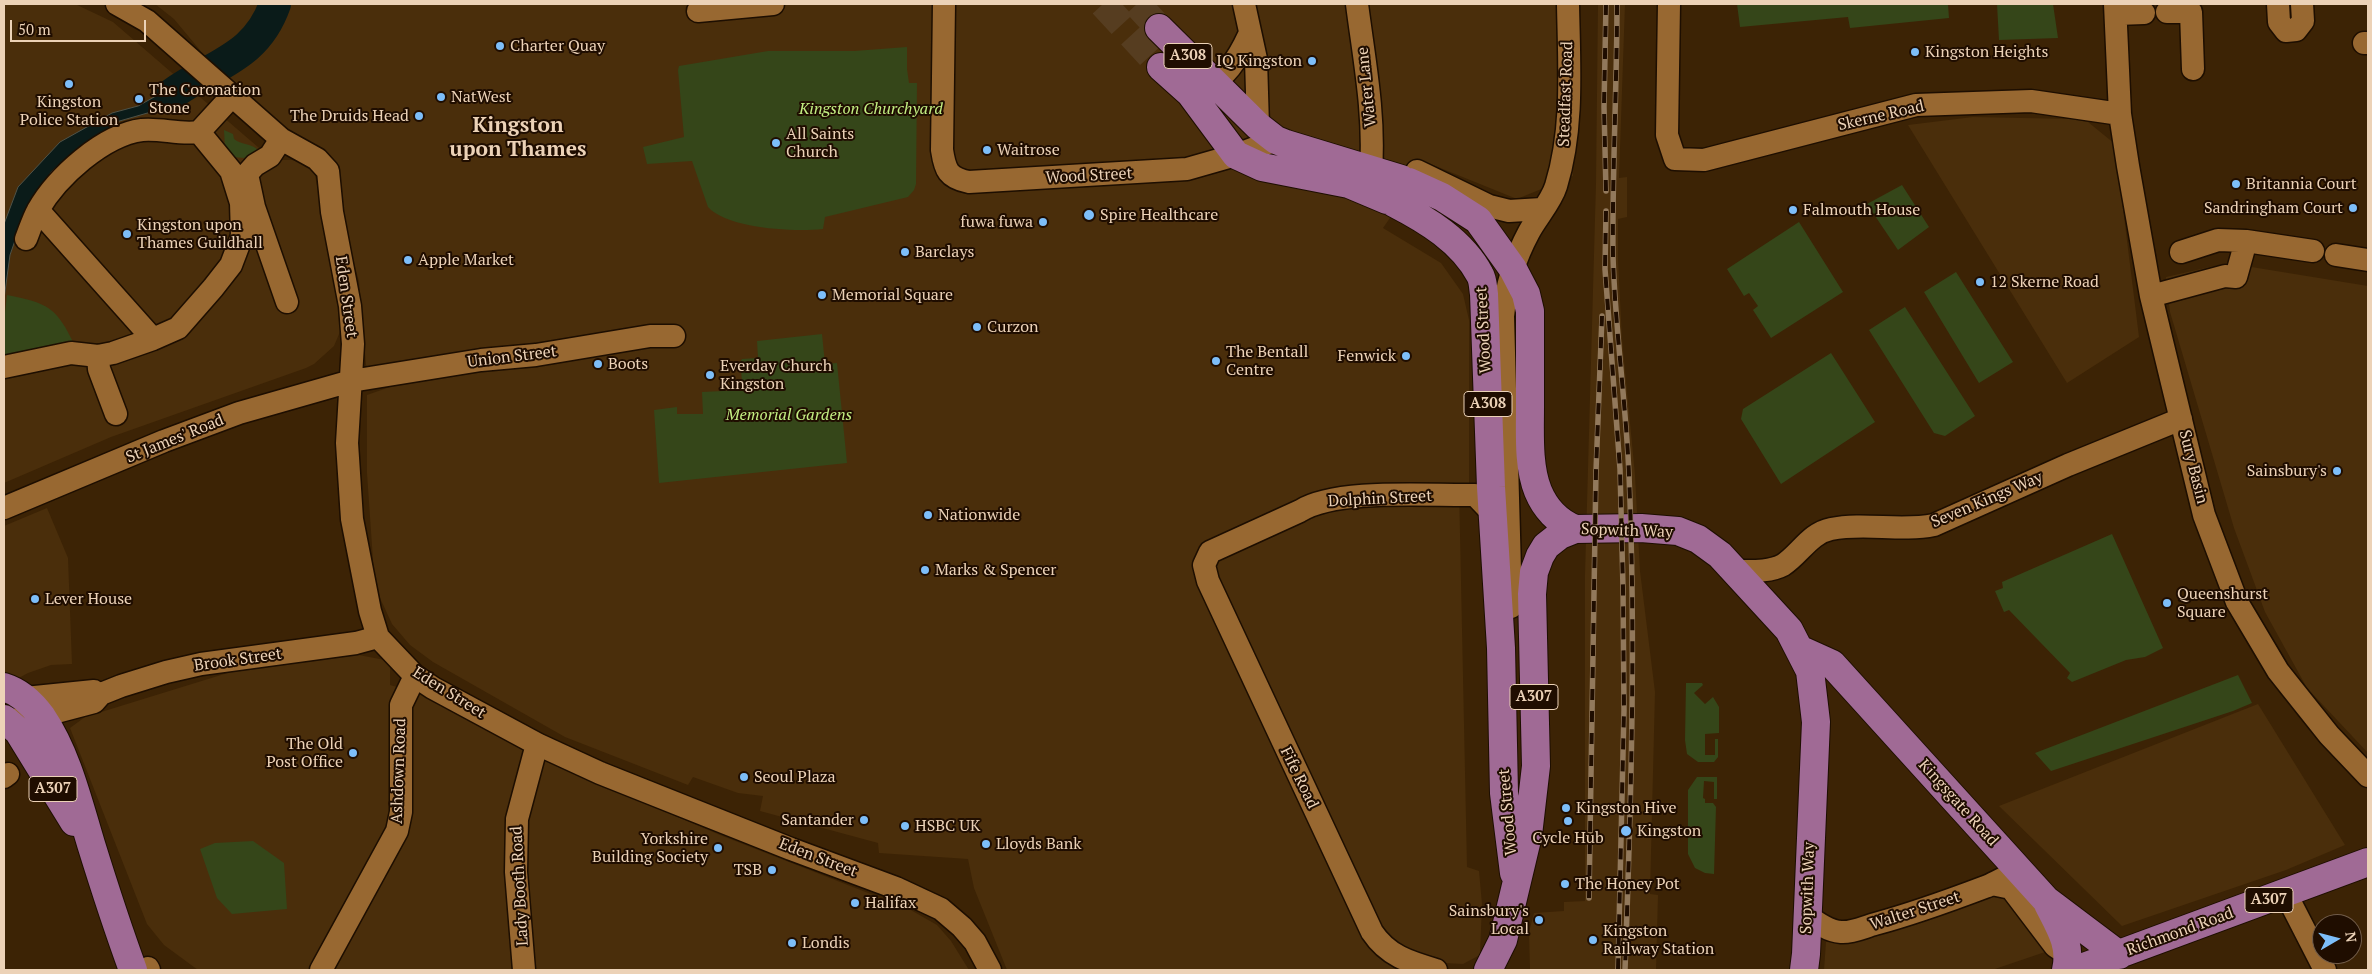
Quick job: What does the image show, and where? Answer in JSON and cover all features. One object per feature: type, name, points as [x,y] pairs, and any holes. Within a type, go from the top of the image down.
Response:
[{"type":"main road","name":"A308","points":[[1159,28],[1273,136]]},
{"type":"main road","name":"A308","points":[[1161,67],[1190,93],[1236,155]]},
{"type":"main road","name":"Wood Street","points":[[1273,136],[1371,164],[1403,184],[1442,197],[1478,220],[1513,269]]},
{"type":"main road","name":"Wood Street","points":[[1236,155],[1262,167],[1349,184],[1403,184]]},
{"type":"main road","name":"Wood Street","points":[[1403,184],[1481,276],[1484,294],[1501,648],[1504,793],[1508,838],[1516,882],[1503,940],[1488,970]]},
{"type":"main road","name":"A308","points":[[1513,269],[1526,294],[1530,311],[1530,446],[1538,492],[1553,515],[1563,524],[1575,529]]},
{"type":"main road","name":"Sopwith Way","points":[[1516,882],[1528,835],[1536,766],[1532,594],[1534,572],[1546,546],[1560,535],[1575,529],[1641,528],[1678,531],[1698,538],[1738,571],[1789,630],[1810,670],[1816,722],[1804,970]]},
{"type":"main road","name":"Kingsgate Road","points":[[1801,650],[1832,664],[2046,900],[2122,962]]},
{"type":"main road","name":"A307","points":[[23,700],[59,749],[82,810],[124,944],[145,970]]},
{"type":"main road","name":"A307","points":[[5,720],[18,731],[65,810],[92,845]]},
{"type":"main road","name":"Richmond Road","points":[[2070,964],[2122,962],[2368,862]]},
{"type":"main road","points":[[2046,900],[2064,936],[2070,964]]},
{"type":"street","points":[[117,4],[147,22],[281,140],[270,156],[255,165],[247,174],[254,207],[287,302]]},
{"type":"street","points":[[698,11],[722,7],[773,4]]},
{"type":"street","name":"Wood Street","points":[[944,4],[942,150],[945,167],[957,180],[969,182],[1187,170],[1236,155],[1273,136]]},
{"type":"street","points":[[1244,4],[1249,35],[1273,136]]},
{"type":"street","name":"Water Lane","points":[[1357,4],[1370,96],[1371,164]]},
{"type":"street","name":"Steadfast Road","points":[[1542,209],[1556,188],[1564,153],[1568,119],[1568,4]]},
{"type":"street","name":"Skerne Road","points":[[1669,4],[1667,135],[1675,159],[1704,160],[1916,105],[2031,101],[2120,114]]},
{"type":"street","points":[[2278,4],[2279,22],[2286,31],[2296,30],[2303,21],[2302,4]]},
{"type":"street","points":[[2116,9],[2144,12]]},
{"type":"street","name":"Sury Basin","points":[[2116,9],[2120,114],[2151,296],[2204,515],[2238,602],[2278,671],[2329,735],[2368,776]]},
{"type":"street","points":[[2167,12],[2191,12],[2193,69]]},
{"type":"street","points":[[1190,93],[1201,91],[1217,83],[1232,65],[1249,35]]},
{"type":"street","points":[[26,239],[38,210],[58,184],[93,151],[115,137],[141,130],[168,130],[184,134],[199,132],[227,92]]},
{"type":"street","points":[[4,367],[72,353],[98,356],[113,353],[153,339],[178,328],[207,295],[231,265],[242,236],[241,203],[231,171],[199,132]]},
{"type":"street","name":"Eden Street","points":[[281,140],[317,158],[325,166],[350,306],[353,344],[347,442],[352,519],[370,611],[378,637],[415,676],[464,706],[537,744],[600,773],[791,849],[896,888],[941,909],[962,927],[975,942],[990,970]]},
{"type":"street","points":[[1403,184],[1510,211],[1542,209]]},
{"type":"street","name":"Wood Street","points":[[1501,648],[1510,608],[1503,316],[1505,298],[1513,269],[1528,233],[1542,209]]},
{"type":"street","points":[[38,210],[153,339]]},
{"type":"street","points":[[2181,252],[2218,240],[2246,240],[2313,251]]},
{"type":"street","points":[[2151,296],[2225,276],[2236,277],[2246,240]]},
{"type":"street","points":[[2336,254],[2368,260]]},
{"type":"street","name":"Union Street","points":[[351,381],[481,360],[536,355],[650,336],[674,336]]},
{"type":"street","points":[[98,356],[98,369],[116,414]]},
{"type":"street","name":"St James' Road","points":[[4,508],[164,440],[240,413],[351,381]]},
{"type":"street","name":"Seven Kings Way","points":[[1738,571],[1773,569],[1783,564],[1817,534],[1829,529],[1845,527],[1920,528],[1934,525],[2068,465],[2181,419]]},
{"type":"street","name":"Dolphin Street","points":[[1210,552],[1312,504],[1343,499],[1475,496],[1494,515]]},
{"type":"street","name":"Fife Road","points":[[1210,552],[1204,565],[1208,581],[1372,932],[1379,942],[1392,954],[1436,970]]},
{"type":"street","name":"Brook Street","points":[[5,720],[23,700],[91,690],[101,694],[166,672],[201,664],[356,643],[378,637]]},
{"type":"street","name":"Ashdown Road","points":[[321,970],[397,831],[400,812],[401,705],[415,676]]},
{"type":"street","name":"Lady Booth Road","points":[[524,970],[516,872],[517,819],[537,744]]},
{"type":"street","name":"Walter Street","points":[[1807,915],[1819,924],[1841,932],[1853,931],[1931,907],[1992,884],[2007,876],[2014,874],[2024,876]]},
{"type":"street","points":[[1992,884],[2011,888],[2015,891],[2070,964]]},
{"type":"street","points":[[2286,894],[2325,970]]},
{"type":"shaded area","points":[[4,4],[75,4],[113,22],[273,160],[292,160],[306,164],[314,171],[336,276],[342,327],[334,346],[314,364],[306,368],[111,437],[4,483]]},
{"type":"shaded area","points":[[155,4],[1580,4],[1573,176],[1517,199],[1428,163],[1383,228],[1441,263],[1463,294],[1469,320],[1469,483],[1459,486],[1467,867],[1479,871],[1482,904],[1480,955],[1463,964],[1444,963],[1442,970],[1007,970],[974,888],[968,859],[879,853],[878,843],[760,811],[763,796],[738,793],[693,777],[688,785],[565,737],[433,662],[410,645],[392,624],[380,598],[374,575],[367,473],[367,395],[390,387],[387,369],[370,369],[366,365],[359,281],[348,242],[344,238],[336,164],[324,150],[289,133],[229,85],[174,19]]},
{"type":"shaded area","points":[[262,4],[284,4],[274,33],[265,48],[232,72],[220,60],[256,25]]},
{"type":"shaded area","points":[[1598,4],[1625,4],[1619,178],[1627,177],[1627,217],[1618,219],[1618,259],[1622,339],[1635,475],[1640,571],[1655,692],[1650,894],[1658,895],[1656,970],[1530,970],[1529,932],[1534,913],[1564,911],[1564,902],[1585,901],[1585,575],[1596,183]]},
{"type":"shaded area","points":[[176,85],[189,95],[151,112],[116,122],[108,132],[77,151],[52,171],[26,209],[10,255],[4,299],[4,224],[18,187],[60,142],[112,113],[138,106]]},
{"type":"shaded area","points":[[1973,117],[2072,119],[2088,122],[2115,144],[2139,337],[2067,383],[1908,125]]},
{"type":"shaded area","points":[[2227,263],[2368,286],[2368,753],[2307,688],[2265,612],[2234,528],[2170,312],[2166,277]]},
{"type":"shaded area","points":[[47,508],[68,558],[72,664],[51,665],[15,680],[4,677],[4,526]]},
{"type":"shaded area","points":[[338,651],[390,661],[390,685],[422,694],[574,773],[720,835],[909,909],[937,925],[951,941],[969,970],[198,970],[164,945],[147,924],[70,728],[85,717],[247,667]]},
{"type":"shaded area","points":[[2258,704],[2345,845],[2286,870],[2122,926],[1999,806]]},
{"type":"shaded area","points":[[2004,893],[2048,951],[1992,970],[1824,970],[1826,942],[1849,938]]},
{"type":"green space","points":[[1737,4],[1948,4],[1949,18],[1850,28],[1848,17],[1740,27]]},
{"type":"green space","points":[[1997,4],[2053,4],[2058,38],[1999,40]]},
{"type":"green space","name":"Kingston Churchyard","points":[[907,47],[909,83],[917,83],[916,184],[908,197],[825,217],[823,229],[796,230],[762,227],[730,220],[708,207],[692,161],[647,164],[643,147],[684,137],[679,66],[768,51],[854,51]]},
{"type":"green space","points":[[224,130],[233,134],[234,139],[237,141],[257,149],[256,152],[244,158],[233,157],[225,149]]},
{"type":"green space","points":[[1902,185],[1929,227],[1898,250],[1867,204]]},
{"type":"green space","points":[[1799,222],[1843,292],[1771,338],[1753,310],[1758,306],[1749,293],[1744,296],[1727,269]]},
{"type":"green space","points":[[1956,272],[2013,362],[1979,383],[1924,292]]},
{"type":"green space","points":[[7,295],[33,301],[50,309],[63,323],[75,346],[4,362],[4,321]]},
{"type":"green space","points":[[1905,307],[1975,416],[1945,436],[1934,433],[1869,330]]},
{"type":"green space","name":"Memorial Gardens","points":[[822,334],[825,364],[837,363],[847,463],[659,483],[654,410],[677,407],[677,414],[703,414],[702,392],[743,390],[740,362],[742,359],[758,358],[757,341]]},
{"type":"green space","points":[[1831,353],[1875,422],[1781,484],[1741,419],[1743,409]]},
{"type":"green space","points":[[2112,534],[2163,648],[2145,657],[2126,660],[2072,682],[2067,678],[2070,673],[2009,610],[2004,612],[1995,591],[2003,588],[2002,582]]},
{"type":"green space","points":[[2238,675],[2252,703],[2233,711],[2051,771],[2035,753]]},
{"type":"green space","points":[[1686,683],[1702,683],[1703,685],[1694,693],[1705,704],[1713,697],[1719,707],[1719,733],[1705,734],[1705,755],[1715,755],[1715,739],[1718,739],[1718,757],[1714,762],[1698,762],[1687,754],[1685,740]]},
{"type":"green space","points":[[1697,777],[1717,777],[1717,799],[1714,799],[1714,782],[1704,781],[1703,798],[1705,803],[1713,803],[1716,807],[1714,874],[1705,873],[1695,868],[1688,854],[1688,790]]},
{"type":"green space","points":[[253,841],[284,863],[287,909],[232,914],[217,898],[200,849],[215,843]]},
{"type":"waterway","points":[[172,94],[232,58],[245,48],[267,22],[275,4]]},
{"type":"tunnel","points":[[1103,4],[1161,67]]},
{"type":"tunnel","points":[[1137,4],[1159,28]]},
{"type":"railway","points":[[1606,4],[1604,107],[1606,191]]},
{"type":"railway","points":[[1617,4],[1613,256],[1628,448],[1632,599],[1631,784],[1625,970]]},
{"type":"railway","points":[[1606,211],[1605,269],[1620,469],[1623,588],[1624,710],[1618,970]]},
{"type":"railway","points":[[1589,898],[1596,471],[1602,316]]},
{"type":"place","name":"Charter Quay","points":[[500,46]]},
{"type":"place","name":"Kingston Heights","points":[[1915,52]]},
{"type":"place","name":"IQ Kingston","points":[[1312,61]]},
{"type":"place","name":"Kingston Police Station","points":[[69,84]]},
{"type":"place","name":"NatWest","points":[[441,97]]},
{"type":"place","name":"The Coronation Stone","points":[[139,99]]},
{"type":"place","name":"The Druids Head","points":[[419,116]]},
{"type":"place","name":"All Saints Church","points":[[776,143]]},
{"type":"place","name":"Waitrose","points":[[987,150]]},
{"type":"place","name":"Britannia Court","points":[[2236,184]]},
{"type":"place","name":"Sandringham Court","points":[[2353,208]]},
{"type":"place","name":"Falmouth House","points":[[1793,210]]},
{"type":"place","name":"Spire Healthcare","points":[[1089,215]]},
{"type":"place","name":"fuwa fuwa","points":[[1043,222]]},
{"type":"place","name":"Kingston upon Thames Guildhall","points":[[127,234]]},
{"type":"place","name":"Barclays","points":[[905,252]]},
{"type":"place","name":"Apple Market","points":[[408,260]]},
{"type":"place","name":"12 Skerne Road","points":[[1980,282]]},
{"type":"place","name":"Memorial Square","points":[[822,295]]},
{"type":"place","name":"Curzon","points":[[977,327]]},
{"type":"place","name":"Fenwick","points":[[1406,356]]},
{"type":"place","name":"The Bentall Centre","points":[[1216,361]]},
{"type":"place","name":"Boots","points":[[598,364]]},
{"type":"place","name":"Everday Church Kingston","points":[[710,375]]},
{"type":"place","name":"Sainsbury's","points":[[2337,471]]},
{"type":"place","name":"Nationwide","points":[[928,515]]},
{"type":"place","name":"Marks & Spencer","points":[[925,570]]},
{"type":"place","name":"Lever House","points":[[35,599]]},
{"type":"place","name":"Queenshurst Square","points":[[2167,603]]},
{"type":"place","name":"The Old Post Office","points":[[353,753]]},
{"type":"place","name":"Seoul Plaza","points":[[744,777]]},
{"type":"place","name":"Kingston Hive","points":[[1566,808]]},
{"type":"place","name":"Santander","points":[[864,820]]},
{"type":"place","name":"Cycle Hub","points":[[1568,821]]},
{"type":"place","name":"HSBC UK","points":[[905,826]]},
{"type":"place","name":"Kingston","points":[[1626,831]]},
{"type":"place","name":"Lloyds Bank","points":[[986,844]]},
{"type":"place","name":"Yorkshire Building Society","points":[[718,848]]},
{"type":"place","name":"TSB","points":[[772,870]]},
{"type":"place","name":"The Honey Pot","points":[[1565,884]]},
{"type":"place","name":"Halifax","points":[[855,903]]},
{"type":"place","name":"Sainsbury's Local","points":[[1539,920]]},
{"type":"place","name":"Kingston Railway Station","points":[[1593,940]]},
{"type":"place","name":"Londis","points":[[792,943]]},
{"type":"district","name":"Kingston upon Thames","points":[[518,138]]}]
